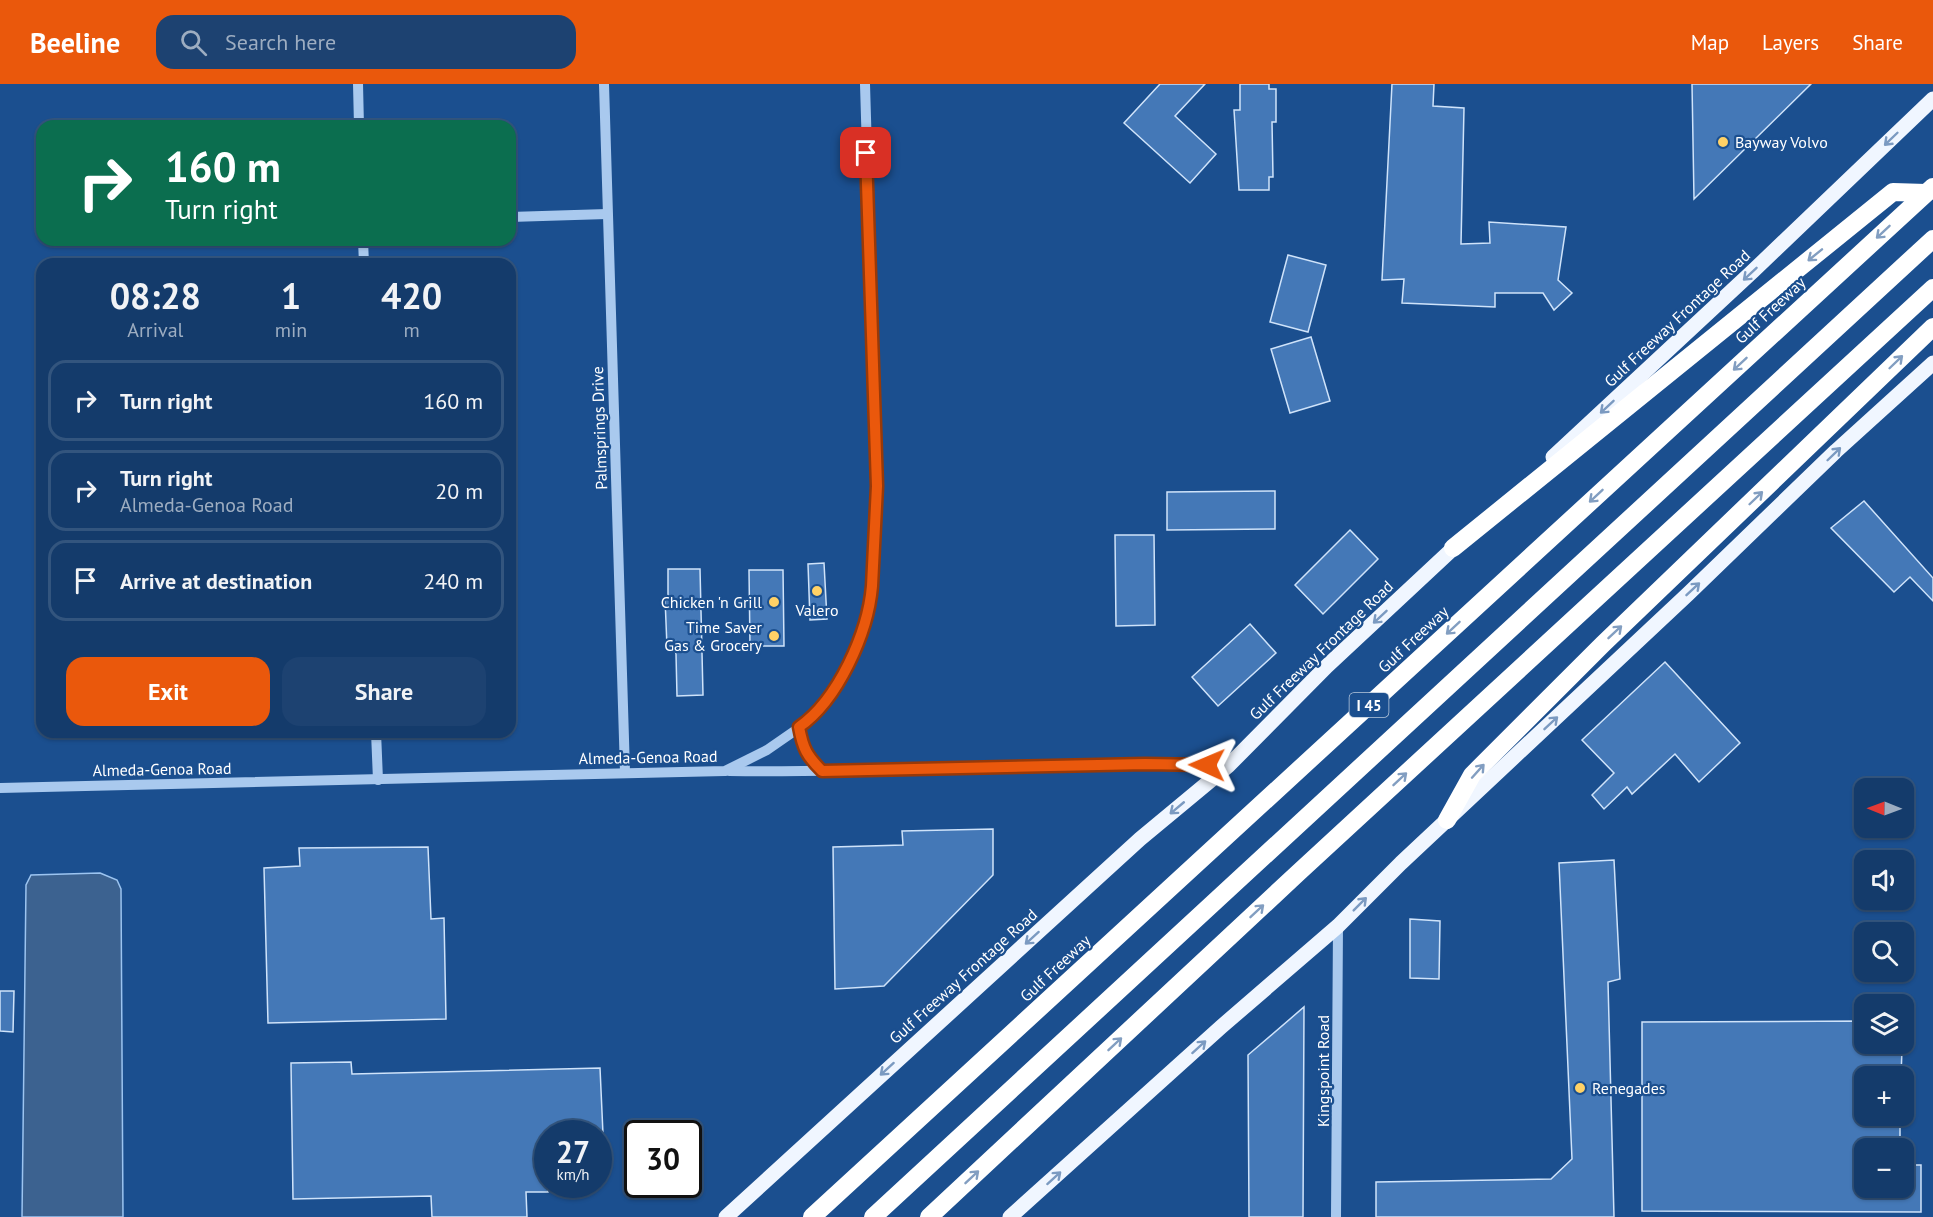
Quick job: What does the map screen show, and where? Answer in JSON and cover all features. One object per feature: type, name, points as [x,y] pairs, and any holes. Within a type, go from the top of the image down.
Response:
[{"type":"highway","points":[[1453,548],[1893,192],[1930,190]]},
{"type":"highway","name":"Gulf Freeway","points":[[812,1217],[1930,190]]},
{"type":"highway","name":"I 45","points":[[873,1217],[1933,239]]},
{"type":"highway","points":[[929,1217],[1933,288]]},
{"type":"highway","points":[[1447,820],[1472,775],[1603,644],[1933,327]]},
{"type":"main road","name":"Gulf Freeway Frontage Road","points":[[726,1217],[1132,847],[1228,766],[1327,666],[1744,279],[1933,99]]},
{"type":"main road","points":[[1010,1217],[1221,1027],[1338,926],[1447,820],[1747,539],[1836,451],[1933,363]]},
{"type":"street","points":[[358,84],[359,120]]},
{"type":"street","name":"Palmsprings Drive","points":[[604,84],[625,772]]},
{"type":"street","name":"Almeda-Genoa Road","points":[[0,788],[725,771],[767,750],[806,723],[833,691],[857,649],[872,591],[877,486],[864,84]]},
{"type":"street","points":[[516,217],[607,214]]},
{"type":"street","points":[[799,727],[807,757],[822,771]]},
{"type":"street","points":[[376,738],[378,780]]},
{"type":"street","points":[[725,771],[1145,764],[1228,766]]},
{"type":"street","name":"Kingspoint Road","points":[[1336,1217],[1338,926]]},
{"type":"water","points":[[100,873],[117,880],[121,889],[123,1217],[22,1217],[26,885],[31,875]]},
{"type":"building","points":[[1160,84],[1205,84],[1175,116],[1216,154],[1190,183],[1124,123]]},
{"type":"building","points":[[1240,84],[1269,84],[1269,89],[1276,89],[1276,122],[1272,122],[1273,177],[1269,177],[1269,190],[1239,190],[1234,110],[1240,110]]},
{"type":"building","points":[[1392,84],[1434,84],[1433,106],[1464,108],[1461,244],[1490,243],[1489,222],[1566,227],[1558,280],[1572,293],[1554,310],[1543,293],[1495,293],[1495,307],[1402,303],[1404,279],[1382,280]]},
{"type":"building","name":"Bayway Volvo","points":[[1692,84],[1811,84],[1694,199]]},
{"type":"building","points":[[1288,255],[1326,265],[1308,332],[1270,322]]},
{"type":"building","points":[[1311,337],[1330,401],[1290,413],[1271,349]]},
{"type":"building","points":[[1275,491],[1275,529],[1167,530],[1167,492]]},
{"type":"building","points":[[1864,501],[1933,578],[1933,601],[1910,577],[1894,592],[1831,528]]},
{"type":"building","points":[[1350,530],[1378,559],[1323,614],[1295,585]]},
{"type":"building","points":[[1115,535],[1154,535],[1155,625],[1116,626]]},
{"type":"building","name":"Valero","points":[[824,563],[827,619],[810,620],[808,564]]},
{"type":"building","points":[[668,569],[700,569],[703,695],[677,696],[676,654],[674,646],[667,647],[665,598],[668,598]]},
{"type":"building","points":[[749,570],[783,570],[784,646],[750,646]]},
{"type":"building","points":[[1250,624],[1276,653],[1218,706],[1192,677]]},
{"type":"building","points":[[1665,662],[1740,743],[1699,782],[1675,754],[1632,794],[1627,787],[1604,809],[1592,795],[1614,773],[1582,740]]},
{"type":"building","points":[[993,829],[993,875],[884,986],[835,989],[833,847],[903,845],[902,831]]},
{"type":"building","points":[[428,847],[431,919],[444,918],[446,1019],[268,1023],[264,868],[300,866],[299,848]]},
{"type":"building","points":[[1614,860],[1620,979],[1608,982],[1614,1217],[1376,1217],[1376,1182],[1551,1179],[1572,1159],[1559,863]]},
{"type":"building","points":[[1410,919],[1440,921],[1439,979],[1410,978]]},
{"type":"building","points":[[0,991],[14,991],[13,1032],[0,1031]]},
{"type":"building","points":[[1304,1007],[1303,1217],[1249,1217],[1248,1055]]},
{"type":"building","points":[[1854,1021],[1854,1054],[1902,1054],[1901,1066],[1854,1066],[1854,1126],[1900,1126],[1900,1138],[1854,1138],[1854,1198],[1914,1198],[1914,1165],[1921,1165],[1921,1212],[1642,1211],[1642,1022]]},
{"type":"building","points":[[351,1062],[352,1074],[600,1068],[602,1120],[534,1120],[534,1192],[526,1192],[527,1217],[432,1217],[431,1196],[293,1199],[291,1063]]},
{"type":"place","name":"Bayway Volvo","points":[[1723,142]]},
{"type":"place","name":"Valero","points":[[817,591]]},
{"type":"place","name":"Chicken 'n Grill","points":[[774,602]]},
{"type":"place","name":"Time Saver Gas & Grocery","points":[[774,636]]},
{"type":"place","name":"Renegades","points":[[1580,1088]]},
{"type":"route","points":[[866,153],[877,486],[871,602],[857,649],[833,691],[806,723],[799,727],[807,757],[822,771],[1145,764],[1207,765]]}]
